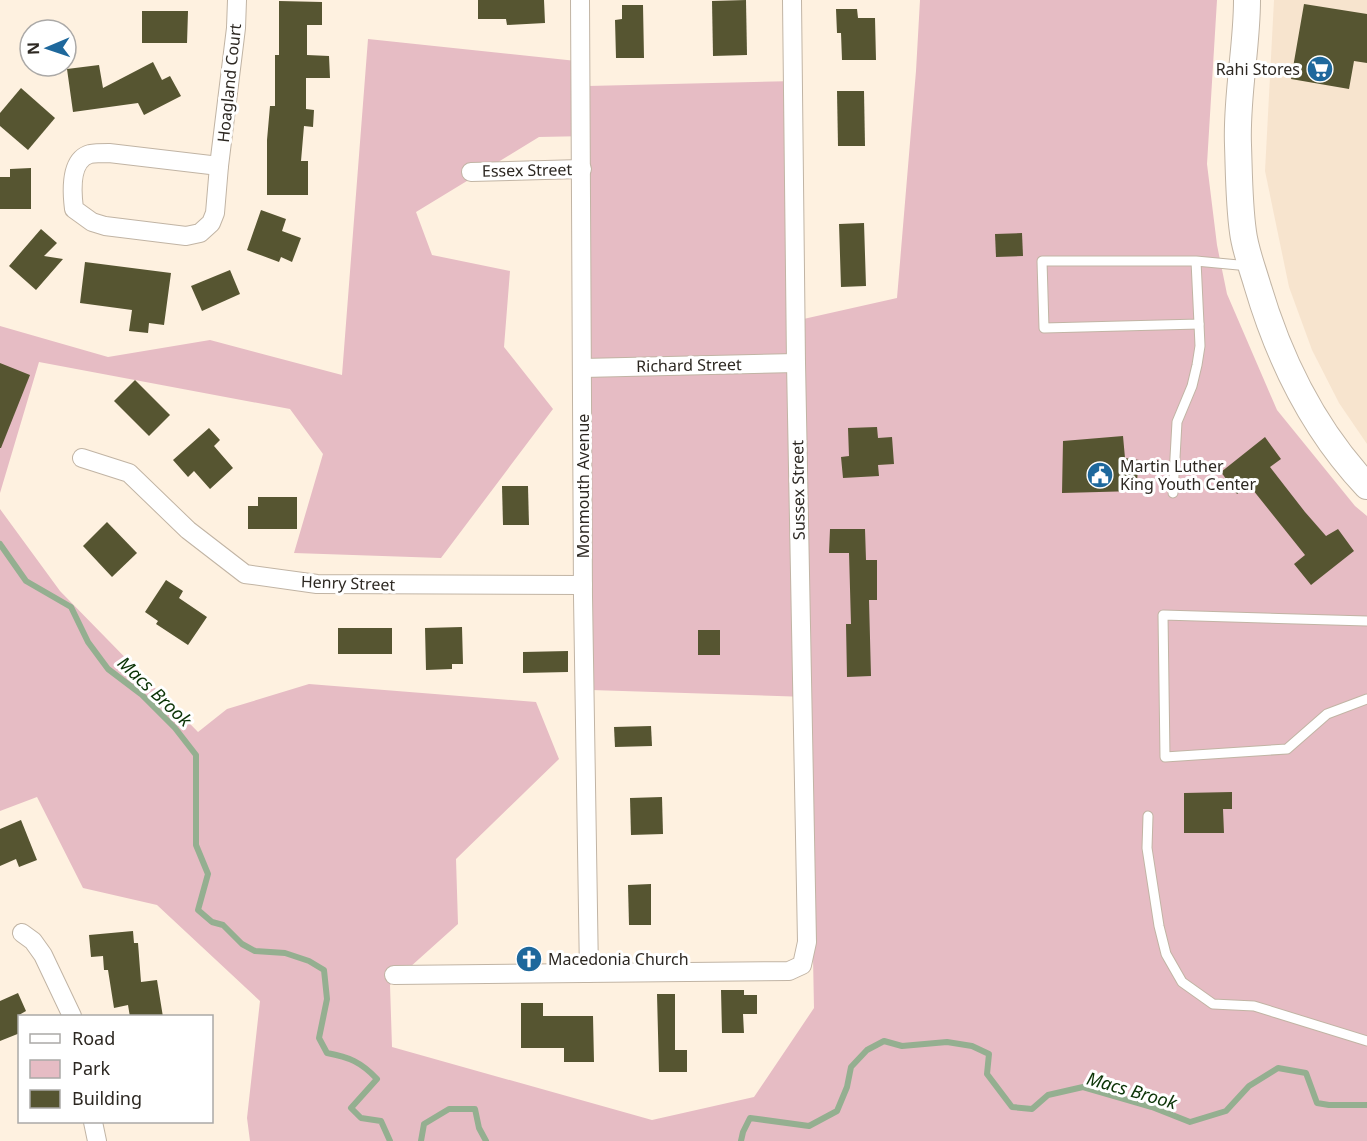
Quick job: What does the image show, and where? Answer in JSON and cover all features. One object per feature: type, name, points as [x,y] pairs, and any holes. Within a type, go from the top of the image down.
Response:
[{"type":"street","name":"Hoagland Court","points":[[219,166],[109,153],[90,154],[80,159],[74,174],[71,191],[74,209],[92,222],[105,226],[186,236],[200,233],[211,223],[215,213],[236,28],[237,0]]},
{"type":"street","name":"Monmouth Avenue","points":[[580,0],[583,585],[589,973]]},
{"type":"street","name":"Sussex Street","points":[[589,973],[789,971],[802,965],[807,942],[792,0]]},
{"type":"street","points":[[1247,0],[1238,143],[1243,232],[1251,266],[1265,313],[1288,368],[1315,420],[1347,464],[1367,486]]},
{"type":"street","name":"Essex Street","points":[[471,172],[582,169]]},
{"type":"street","name":"Richard Street","points":[[582,368],[796,363]]},
{"type":"street","name":"Henry Street","points":[[82,458],[129,473],[188,530],[244,574],[317,584],[583,585]]},
{"type":"street","points":[[22,933],[33,941],[43,955],[71,1015]]},
{"type":"street","points":[[394,975],[589,973]]},
{"type":"street","points":[[93,1123],[97,1141]]},
{"type":"lane","points":[[1200,324],[1044,328],[1042,261],[1196,261],[1251,266]]},
{"type":"lane","points":[[1173,493],[1177,422],[1192,386],[1200,346],[1196,261]]},
{"type":"lane","points":[[1367,621],[1163,615],[1166,757],[1287,749],[1327,714],[1367,699]]},
{"type":"lane","points":[[1148,816],[1147,848],[1159,927],[1166,954],[1182,982],[1213,1004],[1254,1006],[1367,1041]]},
{"type":"shaded area","points":[[1274,0],[1367,0],[1367,444],[1339,403],[1312,350],[1289,287],[1265,171]]},
{"type":"green space","points":[[920,0],[1217,0],[1207,164],[1217,245],[1227,294],[1277,410],[1355,506],[1367,516],[1367,1141],[250,1141],[247,1118],[260,1001],[157,905],[83,888],[37,797],[0,811],[0,509],[60,591],[198,732],[227,709],[309,684],[536,702],[559,759],[456,859],[458,924],[390,985],[392,1047],[652,1120],[754,1097],[814,1008],[808,697],[591,690],[588,136],[539,137],[416,212],[432,255],[510,271],[504,347],[553,409],[441,558],[294,553],[323,454],[290,409],[39,362],[0,493],[0,326],[108,357],[210,340],[342,375],[368,39],[586,62],[588,86],[797,81],[799,320],[897,298]]},
{"type":"building","points":[[478,0],[544,0],[545,23],[507,25],[506,19],[478,19]]},
{"type":"building","points":[[746,0],[747,55],[713,56],[712,1]]},
{"type":"building","points":[[279,1],[322,2],[322,25],[307,25],[307,55],[329,56],[330,78],[306,78],[306,109],[314,110],[313,127],[304,126],[301,161],[308,161],[308,195],[267,195],[267,140],[270,106],[275,106],[275,55],[279,55]]},
{"type":"building","points":[[1304,4],[1367,14],[1367,63],[1354,61],[1349,89],[1291,79]]},
{"type":"building","points":[[622,5],[643,5],[644,58],[616,58],[615,20],[622,19]]},
{"type":"building","points":[[836,9],[857,9],[858,18],[875,18],[876,60],[842,60],[841,33],[837,33]]},
{"type":"building","points":[[142,11],[188,11],[187,43],[142,43]]},
{"type":"building","points":[[153,62],[162,80],[170,76],[181,96],[144,115],[138,103],[73,112],[68,78],[78,78],[78,68],[99,65],[103,88]]},
{"type":"building","points":[[21,88],[55,118],[28,150],[0,126],[0,113]]},
{"type":"building","points":[[837,91],[864,91],[865,146],[838,146]]},
{"type":"building","points":[[31,168],[31,209],[0,209],[0,177],[10,177],[10,169]]},
{"type":"building","points":[[261,210],[286,219],[282,231],[301,238],[292,262],[281,257],[279,262],[247,250]]},
{"type":"building","points":[[864,223],[866,286],[841,287],[839,224]]},
{"type":"building","points":[[41,229],[57,243],[44,256],[63,259],[36,290],[9,266]]},
{"type":"building","points":[[1022,233],[1023,256],[996,257],[995,234]]},
{"type":"building","points":[[85,262],[171,273],[164,325],[149,323],[148,333],[129,331],[132,310],[80,303]]},
{"type":"building","points":[[230,270],[240,294],[202,311],[191,286]]},
{"type":"building","points":[[0,363],[30,375],[1,448],[0,448]]},
{"type":"building","points":[[135,380],[170,415],[149,436],[114,401]]},
{"type":"building","points":[[877,427],[878,438],[892,437],[894,464],[878,465],[879,476],[843,478],[841,457],[849,456],[848,428]]},
{"type":"building","points":[[209,428],[220,440],[214,446],[233,468],[210,489],[194,471],[188,477],[173,460]]},
{"type":"building","name":"Martin Luther King Youth Center","points":[[1123,436],[1125,458],[1139,460],[1136,491],[1062,493],[1063,441]]},
{"type":"building","points":[[1265,437],[1281,459],[1270,467],[1305,512],[1326,536],[1338,529],[1354,551],[1311,585],[1294,564],[1305,555],[1249,485],[1237,494],[1221,472]]},
{"type":"building","points":[[502,486],[528,486],[529,525],[503,525]]},
{"type":"building","points":[[258,497],[297,497],[297,529],[248,529],[248,506],[258,506]]},
{"type":"building","points":[[107,522],[137,553],[112,577],[83,546]]},
{"type":"building","points":[[830,529],[865,529],[866,560],[877,560],[877,600],[869,600],[871,676],[847,677],[846,624],[851,624],[849,553],[829,553]]},
{"type":"building","points":[[166,580],[183,591],[179,598],[207,617],[188,645],[156,624],[158,621],[145,612]]},
{"type":"building","points":[[462,627],[463,664],[452,664],[452,669],[426,670],[425,628]]},
{"type":"building","points":[[338,628],[392,628],[392,654],[338,654]]},
{"type":"building","points":[[698,630],[720,630],[720,655],[698,655]]},
{"type":"building","points":[[568,651],[568,672],[523,673],[523,652]]},
{"type":"building","points":[[651,726],[652,746],[615,747],[614,727]]},
{"type":"building","points":[[1232,792],[1232,809],[1223,809],[1224,833],[1184,833],[1184,793]]},
{"type":"building","points":[[662,797],[663,834],[631,835],[630,798]]},
{"type":"building","points":[[21,820],[37,860],[19,867],[16,859],[0,866],[0,829]]},
{"type":"building","points":[[651,884],[651,925],[629,925],[628,885]]},
{"type":"building","points":[[133,931],[134,943],[138,943],[141,982],[157,980],[163,1015],[130,1015],[128,1005],[114,1008],[108,970],[104,970],[103,956],[91,957],[89,935]]},
{"type":"building","points":[[721,990],[744,990],[744,995],[757,995],[757,1014],[743,1014],[744,1033],[722,1033]]},
{"type":"building","points":[[18,993],[26,1011],[18,1015],[18,1034],[0,1041],[0,1001]]},
{"type":"building","points":[[657,994],[675,994],[675,1050],[687,1050],[687,1072],[659,1072]]},
{"type":"building","points":[[521,1003],[543,1003],[543,1016],[593,1016],[594,1062],[564,1062],[564,1048],[521,1048]]},
{"type":"waterway","name":"Macs Brook","points":[[0,544],[26,581],[71,607],[88,642],[108,669],[141,694],[175,728],[196,755],[196,845],[208,874],[198,910],[212,922],[223,925],[242,944],[255,951],[285,953],[309,961],[324,970],[327,999],[319,1038],[327,1053],[354,1061],[366,1068],[377,1079],[351,1108],[361,1118],[381,1121],[390,1141]]},
{"type":"waterway","name":"Macs Brook","points":[[741,1141],[750,1118],[809,1126],[837,1111],[847,1087],[851,1067],[867,1050],[884,1041],[902,1046],[947,1042],[972,1046],[989,1054],[987,1074],[1012,1107],[1032,1109],[1048,1095],[1083,1087],[1152,1107],[1190,1122],[1226,1111],[1249,1086],[1278,1068],[1306,1073],[1317,1103],[1367,1105]]},
{"type":"waterway","name":"Macs Brook","points":[[421,1141],[424,1124],[449,1109],[475,1109],[479,1128],[486,1141]]},
{"type":"place","name":"Rahi Stores","points":[[1320,69]]},
{"type":"place","name":"Martin Luther King Youth Center","points":[[1100,475]]},
{"type":"place","name":"Macedonia Church","points":[[529,959]]}]
